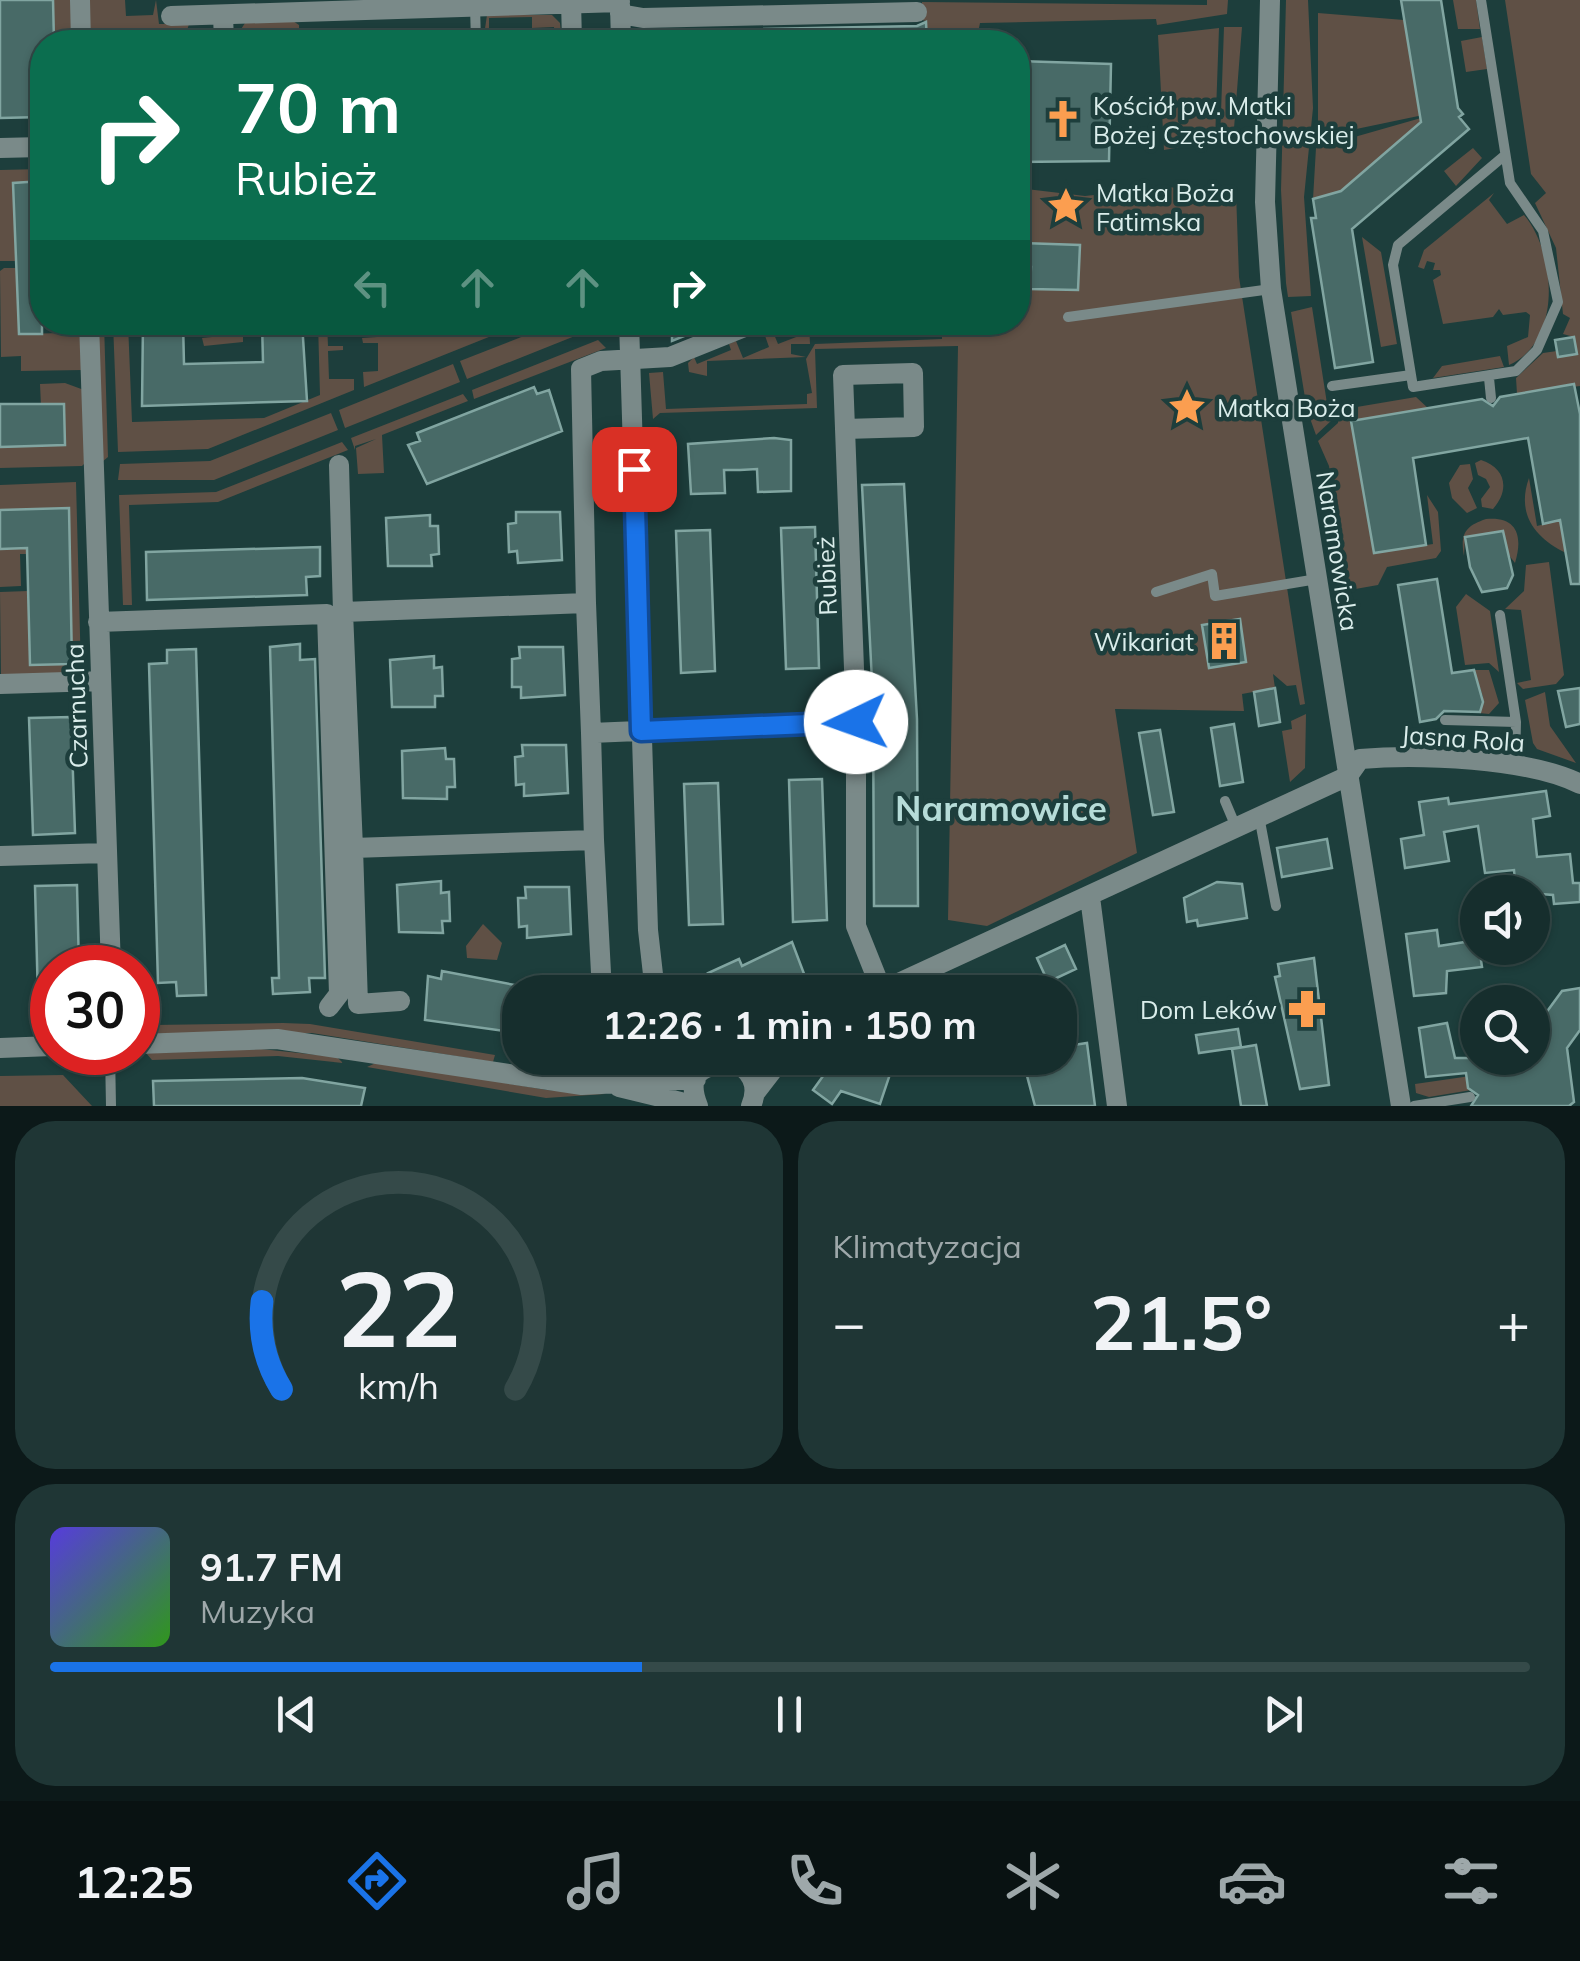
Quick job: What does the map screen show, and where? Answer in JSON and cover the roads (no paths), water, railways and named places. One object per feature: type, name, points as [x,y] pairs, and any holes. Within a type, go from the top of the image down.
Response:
[{"type":"street","points":[[80,0],[81,30]]},
{"type":"street","name":"Naramowicka","points":[[1270,0],[1265,213],[1271,289],[1348,776],[1375,982],[1401,1106]]},
{"type":"street","points":[[571,2],[572,30]]},
{"type":"street","points":[[171,8],[571,2],[620,5],[643,18],[917,12]]},
{"type":"street","points":[[620,5],[621,30]]},
{"type":"street","points":[[0,148],[30,148]]},
{"type":"street","name":"Czarnucha","points":[[90,335],[110,945]]},
{"type":"street","points":[[629,335],[641,731],[657,975]]},
{"type":"street","points":[[601,975],[581,369],[601,360],[670,357],[724,335]]},
{"type":"street","name":"Rubież","points":[[845,429],[856,722],[856,926],[875,975]]},
{"type":"street","points":[[339,465],[358,1004],[400,1002]]},
{"type":"street","points":[[343,612],[586,604]]},
{"type":"street","points":[[98,622],[327,614],[340,994],[329,1007]]},
{"type":"street","points":[[0,684],[100,681]]},
{"type":"street","points":[[591,733],[856,722]]},
{"type":"street","name":"Jasna Rola","points":[[1348,776],[1360,760],[1384,757],[1515,765],[1544,770],[1580,784]]},
{"type":"street","name":"Rubież","points":[[918,975],[1348,776]]},
{"type":"street","points":[[353,848],[594,840]]},
{"type":"street","points":[[0,856],[106,854]]},
{"type":"street","points":[[1090,897],[1117,1106]]},
{"type":"street","points":[[160,1043],[304,1040],[564,1083],[624,1084],[697,1077],[697,1106],[624,1084]]},
{"type":"street","points":[[0,1048],[30,1047]]},
{"type":"street","points":[[624,1084],[636,1075]]},
{"type":"street","points":[[750,1075],[754,1100]]},
{"type":"street","points":[[754,1100],[771,1075]]},
{"type":"lane","points":[[1481,0],[1510,183],[1549,246],[1558,302],[1550,326],[1528,361],[1516,371],[1413,387],[1393,265],[1398,245],[1504,156]]},
{"type":"lane","points":[[475,6],[476,30]]},
{"type":"lane","points":[[1068,316],[1271,289]]},
{"type":"lane","points":[[1332,386],[1410,375]]},
{"type":"lane","points":[[1488,378],[1491,398]]},
{"type":"lane","points":[[1156,592],[1212,574],[1216,596],[1317,579]]},
{"type":"lane","points":[[1500,615],[1516,722],[1515,765]]},
{"type":"lane","points":[[1445,720],[1516,722]]},
{"type":"lane","points":[[1225,800],[1236,826]]},
{"type":"lane","points":[[1259,816],[1276,906]]},
{"type":"lane","points":[[111,1075],[112,1106]]},
{"type":"lane","points":[[1414,1106],[1470,1097]]},
{"type":"place","name":"Kościół pw. Matki Bożej Częstochowskiej","points":[[1063,119]]},
{"type":"place","name":"Matka Boża Fatimska","points":[[1066,206]]},
{"type":"place","name":"Matka Boża","points":[[1187,407]]},
{"type":"place","name":"Wikariat","points":[[1224,641]]},
{"type":"place","name":"Dom Leków","points":[[1307,1009]]},
{"type":"district","name":"Naramowice","points":[[1001,808]]}]
